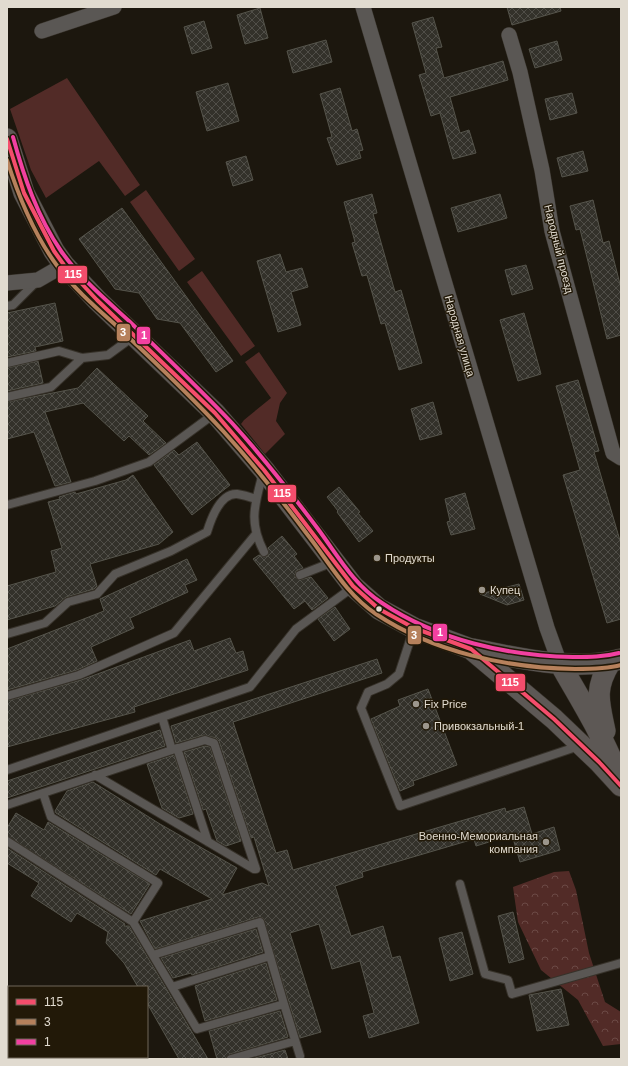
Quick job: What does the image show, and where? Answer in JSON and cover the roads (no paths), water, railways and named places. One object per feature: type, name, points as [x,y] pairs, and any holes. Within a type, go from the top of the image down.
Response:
[{"type":"street","points":[[42,31],[114,7]]},
{"type":"street","name":"Народная улица","points":[[363,7],[547,628],[560,664]]},
{"type":"street","name":"Народный проезд","points":[[509,35],[520,72],[542,170],[552,231],[614,453],[621,458]]},
{"type":"street","points":[[7,139],[24,193],[54,251],[64,265],[97,300],[215,413],[264,470],[353,586],[379,609],[414,628],[470,649],[560,664],[615,661]]},
{"type":"street","points":[[7,283],[38,280],[64,265]]},
{"type":"street","points":[[470,649],[582,745],[621,784]]},
{"type":"street","points":[[615,661],[600,678],[599,702],[610,754],[621,784]]},
{"type":"street","points":[[560,664],[610,754]]},
{"type":"lane","points":[[7,306],[13,305],[38,280]]},
{"type":"lane","points":[[7,363],[59,351],[82,358],[108,355],[135,336]]},
{"type":"lane","points":[[7,397],[51,388],[82,358]]},
{"type":"lane","points":[[7,505],[95,481],[149,462],[215,413]]},
{"type":"lane","points":[[264,470],[253,516],[256,534],[264,552]]},
{"type":"lane","points":[[7,634],[45,623],[68,602],[97,594],[115,574],[171,551],[207,532],[211,518],[224,498],[235,494],[256,499]]},
{"type":"lane","points":[[7,696],[79,675],[174,634],[256,534]]},
{"type":"lane","points":[[300,575],[334,561]]},
{"type":"lane","points":[[7,770],[250,687],[296,629],[353,586]]},
{"type":"lane","points":[[414,628],[398,674],[387,684],[368,692],[361,708],[400,806],[582,745]]},
{"type":"lane","points":[[162,718],[175,749],[208,842]]},
{"type":"lane","points":[[7,805],[95,775],[206,740],[214,743],[256,868],[254,869],[95,775]]},
{"type":"lane","points":[[44,793],[51,817],[158,883],[133,922]]},
{"type":"lane","points":[[7,841],[133,922],[197,1029],[284,1004]]},
{"type":"lane","points":[[460,884],[485,974],[508,980],[512,994],[621,963]]},
{"type":"lane","points":[[153,956],[260,922],[300,1056]]},
{"type":"lane","points":[[172,987],[270,956]]},
{"type":"lane","points":[[232,1059],[295,1040]]},
{"type":"place","name":"Продукты","points":[[377,558]]},
{"type":"place","name":"Купец","points":[[482,590]]},
{"type":"place","name":"Fix Price","points":[[416,704]]},
{"type":"place","name":"Привокзальный-1","points":[[426,726]]},
{"type":"place","name":"Военно-Мемориальная компания","points":[[546,842]]}]
